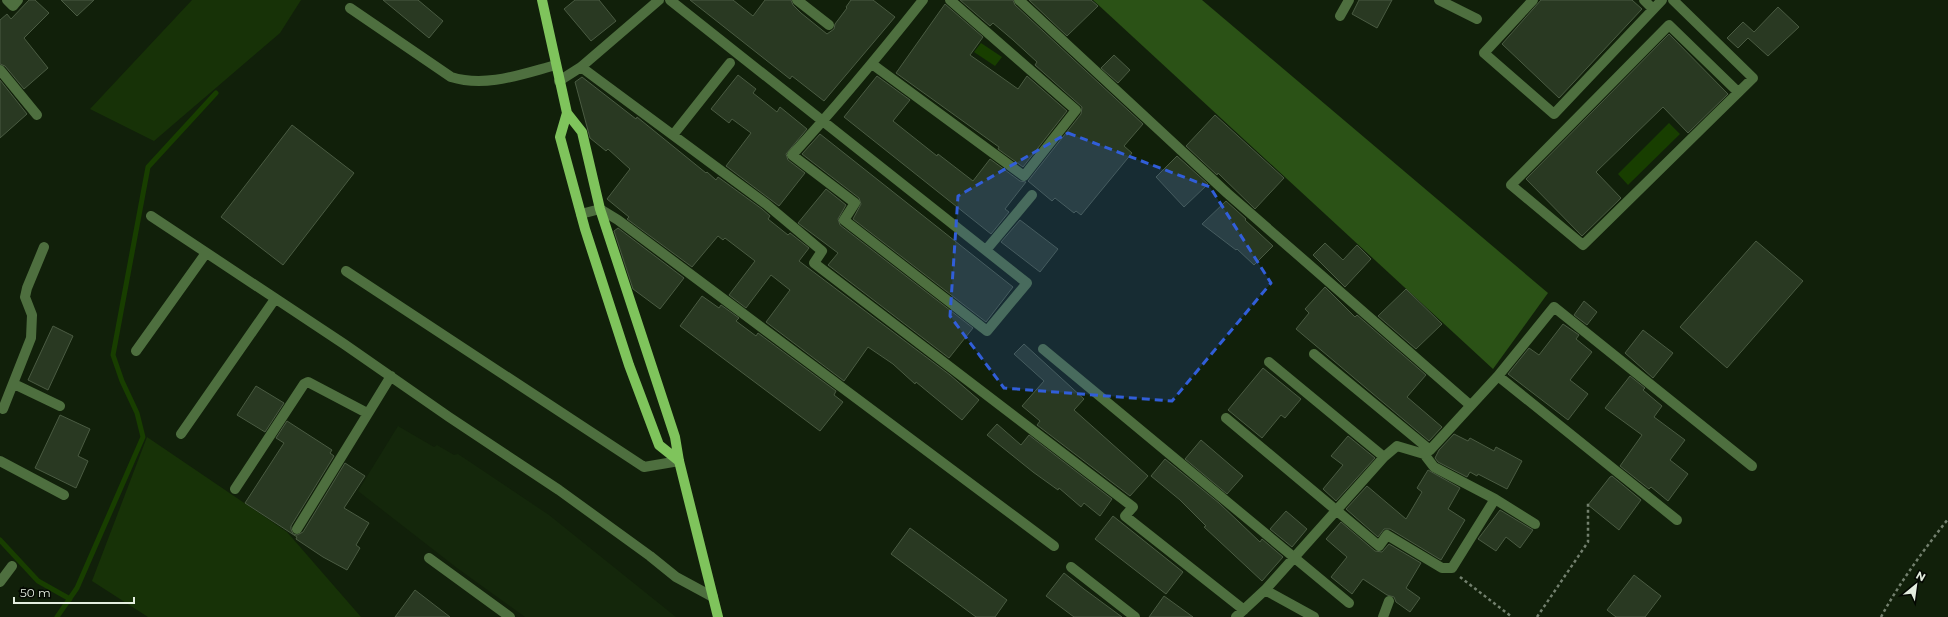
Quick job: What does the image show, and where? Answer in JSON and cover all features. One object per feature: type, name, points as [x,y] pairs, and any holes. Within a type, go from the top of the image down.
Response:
[{"type":"main road","points":[[542,0],[567,113],[582,132],[600,209],[675,437],[679,461],[718,617]]},
{"type":"main road","points":[[567,113],[560,137],[581,214],[629,365],[659,445],[679,461]]},
{"type":"street","points":[[7,0],[13,6],[18,0]]},
{"type":"street","points":[[559,81],[581,67],[659,0]]},
{"type":"street","points":[[670,0],[823,121],[986,250],[1027,282],[987,332],[844,220],[855,203],[792,155],[823,121],[872,64],[923,0]]},
{"type":"street","points":[[797,0],[829,25]]},
{"type":"street","points":[[872,64],[1024,176],[1076,110],[950,0]]},
{"type":"street","points":[[1019,0],[1227,193],[1470,405]]},
{"type":"street","points":[[1340,16],[1349,0]]},
{"type":"street","points":[[1439,0],[1477,20]]},
{"type":"street","points":[[1533,0],[1484,53],[1554,114],[1662,0]]},
{"type":"street","points":[[1644,0],[1653,9]]},
{"type":"street","points":[[1673,0],[1753,78],[1583,245],[1511,185],[1669,25],[1738,92]]},
{"type":"street","points":[[350,8],[451,77],[463,81],[496,80],[556,65]]},
{"type":"street","points":[[673,135],[730,63]]},
{"type":"street","points":[[581,67],[766,204],[822,251],[814,263],[1133,507],[1126,516],[1244,610]]},
{"type":"street","points":[[0,70],[36,115]]},
{"type":"street","points":[[986,250],[1032,195]]},
{"type":"street","points":[[581,214],[600,209],[618,220],[1054,546]]},
{"type":"street","points":[[151,216],[559,490],[650,556],[676,577],[713,597]]},
{"type":"street","points":[[1,411],[14,384],[31,338],[32,315],[25,297],[27,288],[44,246]]},
{"type":"street","points":[[136,351],[206,253]]},
{"type":"street","points":[[346,271],[644,467],[679,461]]},
{"type":"street","points":[[181,434],[275,299]]},
{"type":"street","points":[[1427,452],[1498,376],[1554,307],[1752,466]]},
{"type":"street","points":[[1043,348],[1349,603]]},
{"type":"street","points":[[1314,354],[1427,452],[1434,466],[1495,499],[1535,524]]},
{"type":"street","points":[[1269,362],[1384,457]]},
{"type":"street","points":[[297,529],[391,376]]},
{"type":"street","points":[[1498,376],[1677,520]]},
{"type":"street","points":[[235,489],[304,384],[308,382],[311,383],[367,414]]},
{"type":"street","points":[[14,384],[60,406]]},
{"type":"street","points":[[1226,418],[1379,546],[1387,535],[1442,568],[1452,568],[1495,499]]},
{"type":"street","points":[[1236,617],[1265,590],[1384,457],[1397,446],[1427,452]]},
{"type":"street","points":[[0,461],[64,495]]},
{"type":"street","points":[[428,558],[510,617]]},
{"type":"street","points":[[0,582],[12,566]]},
{"type":"street","points":[[1070,567],[1135,617]]},
{"type":"street","points":[[1265,590],[1314,617]]},
{"type":"street","points":[[1383,617],[1388,601]]},
{"type":"path","points":[[1537,617],[1588,542],[1588,502]]},
{"type":"path","points":[[1881,617],[1894,592],[1911,567],[1948,519]]},
{"type":"path","points":[[1452,568],[1463,581],[1512,617]]},
{"type":"highlighted area","points":[[1068,133],[1210,187],[1271,283],[1172,401],[1004,388],[950,316],[958,196]]},
{"type":"shaded area","points":[[192,0],[301,0],[280,33],[154,141],[90,109]]},
{"type":"shaded area","points":[[1093,0],[1202,0],[1548,293],[1493,369]]},
{"type":"shaded area","points":[[981,43],[1002,57],[995,66],[974,52]]},
{"type":"shaded area","points":[[1669,123],[1680,134],[1628,185],[1618,174]]},
{"type":"shaded area","points":[[398,426],[434,447],[437,445],[454,455],[458,454],[549,515],[676,617],[525,617],[457,568],[358,491]]},
{"type":"shaded area","points":[[147,437],[287,532],[361,617],[148,617],[92,581]]},
{"type":"building","points":[[29,0],[35,0],[49,13],[24,38],[48,68],[24,89],[5,66],[0,64],[0,20],[7,14],[11,19]]},
{"type":"building","points":[[61,0],[94,0],[77,16]]},
{"type":"building","points":[[383,0],[418,0],[443,21],[429,38]]},
{"type":"building","points":[[575,0],[599,0],[616,21],[591,41],[564,9]]},
{"type":"building","points":[[690,0],[733,0],[753,16],[765,0],[791,0],[793,5],[801,13],[827,34],[834,29],[835,24],[851,0],[873,0],[895,17],[824,101],[792,76],[790,79]]},
{"type":"building","points":[[960,0],[1013,0],[1015,5],[1143,124],[1124,146],[1132,153],[1081,215],[1076,211],[1074,213],[1055,198],[1052,201],[1028,181],[1081,114],[1082,107],[1035,65],[1037,62],[1013,40],[993,23],[990,26]]},
{"type":"building","points":[[1029,0],[1091,0],[1098,6],[1067,36]]},
{"type":"building","points":[[1359,0],[1392,0],[1377,28],[1352,14]]},
{"type":"building","points":[[1541,0],[1632,0],[1642,9],[1559,98],[1502,44]]},
{"type":"building","points":[[945,4],[983,37],[970,55],[1018,89],[1027,76],[1067,111],[1023,167],[998,149],[999,147],[896,73]]},
{"type":"building","points":[[1778,7],[1799,27],[1768,56],[1748,38],[1738,48],[1727,38],[1743,22],[1754,32]]},
{"type":"building","points":[[1669,34],[1728,94],[1688,133],[1663,107],[1596,172],[1621,198],[1582,236],[1526,179]]},
{"type":"building","points":[[1114,55],[1130,70],[1118,83],[1101,68]]},
{"type":"building","points":[[738,75],[756,89],[753,93],[777,112],[780,107],[807,129],[786,154],[788,160],[805,173],[779,206],[726,166],[751,133],[732,119],[729,123],[711,109]]},
{"type":"building","points":[[877,76],[910,100],[893,121],[937,156],[938,154],[973,181],[990,159],[1020,181],[1026,182],[1005,209],[1009,212],[991,234],[844,117]]},
{"type":"building","points":[[582,77],[636,119],[637,117],[706,173],[707,172],[716,180],[718,177],[762,209],[770,216],[768,219],[788,235],[790,233],[809,248],[799,261],[950,375],[979,400],[962,420],[916,382],[915,384],[893,364],[868,347],[844,381],[766,322],[790,290],[771,275],[746,308],[729,295],[755,261],[725,238],[723,240],[718,236],[692,267],[627,219],[629,217],[607,199],[630,169],[608,149],[606,151],[590,138],[575,82]]},
{"type":"building","points":[[0,80],[27,114],[0,138]]},
{"type":"building","points":[[1215,115],[1284,178],[1255,209],[1218,173],[1217,175],[1186,146]]},
{"type":"building","points":[[292,125],[354,173],[283,265],[221,217]]},
{"type":"building","points":[[820,134],[1013,287],[986,322],[853,219],[861,204],[859,198],[802,154]]},
{"type":"building","points":[[1177,156],[1208,184],[1184,207],[1156,177]]},
{"type":"building","points":[[826,189],[846,205],[838,219],[840,225],[973,328],[949,358],[828,265],[838,253],[798,223]]},
{"type":"building","points":[[1226,201],[1273,246],[1254,265],[1237,249],[1236,250],[1202,224]]},
{"type":"building","points":[[1020,220],[1058,249],[1040,272],[1001,242]]},
{"type":"building","points":[[618,228],[684,278],[660,309],[633,289],[614,231]]},
{"type":"building","points":[[1756,241],[1803,281],[1727,368],[1680,327]]},
{"type":"building","points":[[1325,243],[1343,260],[1357,245],[1371,259],[1345,287],[1313,255]]},
{"type":"building","points":[[1325,287],[1355,317],[1357,315],[1426,375],[1407,397],[1442,427],[1429,441],[1296,329],[1309,313],[1305,309]]},
{"type":"building","points":[[1406,289],[1442,324],[1416,349],[1378,316]]},
{"type":"building","points":[[702,296],[719,308],[721,305],[739,318],[736,321],[756,336],[758,333],[836,391],[834,395],[843,402],[820,431],[680,326]]},
{"type":"building","points":[[1584,301],[1597,312],[1587,325],[1574,315]]},
{"type":"building","points":[[1563,324],[1579,335],[1576,339],[1592,352],[1570,380],[1588,394],[1568,420],[1508,374],[1529,348],[1539,355]]},
{"type":"building","points":[[53,326],[73,336],[48,390],[28,380]]},
{"type":"building","points":[[1643,330],[1673,353],[1653,378],[1625,353]]},
{"type":"building","points":[[1024,344],[1084,399],[1074,410],[1148,476],[1130,496],[1037,425],[1040,421],[1022,406],[1044,381],[1014,354]]},
{"type":"building","points":[[1263,368],[1301,399],[1285,418],[1281,415],[1262,438],[1228,410]]},
{"type":"building","points":[[1630,376],[1645,388],[1643,390],[1662,406],[1654,417],[1685,440],[1670,460],[1688,474],[1668,501],[1651,487],[1649,489],[1620,466],[1642,435],[1605,408]]},
{"type":"building","points":[[256,386],[284,403],[265,432],[237,415]]},
{"type":"building","points":[[60,415],[90,429],[78,456],[88,461],[76,488],[35,468]]},
{"type":"building","points":[[287,421],[332,450],[330,453],[334,456],[291,526],[293,534],[297,535],[303,532],[345,463],[365,476],[344,508],[369,523],[356,545],[360,548],[347,570],[323,557],[296,539],[297,537],[245,503],[284,443],[276,438]]},
{"type":"building","points":[[997,424],[1021,445],[1029,435],[1112,499],[1100,516],[1084,503],[1081,507],[1059,488],[1058,490],[1033,472],[987,435]]},
{"type":"building","points":[[1454,434],[1468,441],[1470,438],[1494,451],[1496,447],[1522,461],[1507,489],[1478,474],[1477,476],[1470,472],[1467,477],[1438,462],[1435,458],[1439,450]]},
{"type":"building","points":[[1348,436],[1375,458],[1336,501],[1323,489],[1343,465],[1331,456]]},
{"type":"building","points":[[1201,440],[1243,476],[1227,494],[1185,459]]},
{"type":"building","points":[[1165,459],[1219,503],[1260,542],[1262,539],[1283,557],[1262,581],[1204,527],[1206,526],[1180,500],[1151,476]]},
{"type":"building","points":[[1428,470],[1460,488],[1448,509],[1465,520],[1441,560],[1390,529],[1384,529],[1378,537],[1346,509],[1367,486],[1406,519],[1422,492],[1417,488]]},
{"type":"building","points":[[1612,476],[1641,500],[1619,530],[1588,505]]},
{"type":"building","points":[[1500,510],[1533,530],[1520,548],[1506,537],[1496,551],[1478,539]]},
{"type":"building","points":[[1286,511],[1307,529],[1292,547],[1270,529]]},
{"type":"building","points":[[1113,516],[1183,572],[1166,594],[1095,539]]},
{"type":"building","points":[[1341,522],[1375,551],[1382,552],[1389,544],[1421,563],[1406,588],[1420,598],[1410,612],[1396,602],[1394,597],[1387,595],[1363,579],[1352,594],[1331,577],[1347,557],[1326,539]]},
{"type":"building","points":[[910,528],[1007,600],[995,617],[976,617],[891,554]]},
{"type":"building","points":[[1064,573],[1122,617],[1074,617],[1046,596]]},
{"type":"building","points":[[1634,575],[1661,596],[1645,617],[1616,617],[1607,610]]},
{"type":"building","points":[[415,590],[450,617],[395,617]]},
{"type":"building","points":[[1164,596],[1193,617],[1149,617]]},
{"type":"waterway","points":[[57,617],[77,588],[143,437],[137,413],[122,381],[113,355],[148,167],[216,93]]},
{"type":"waterway","points":[[0,540],[38,581],[70,599]]}]
